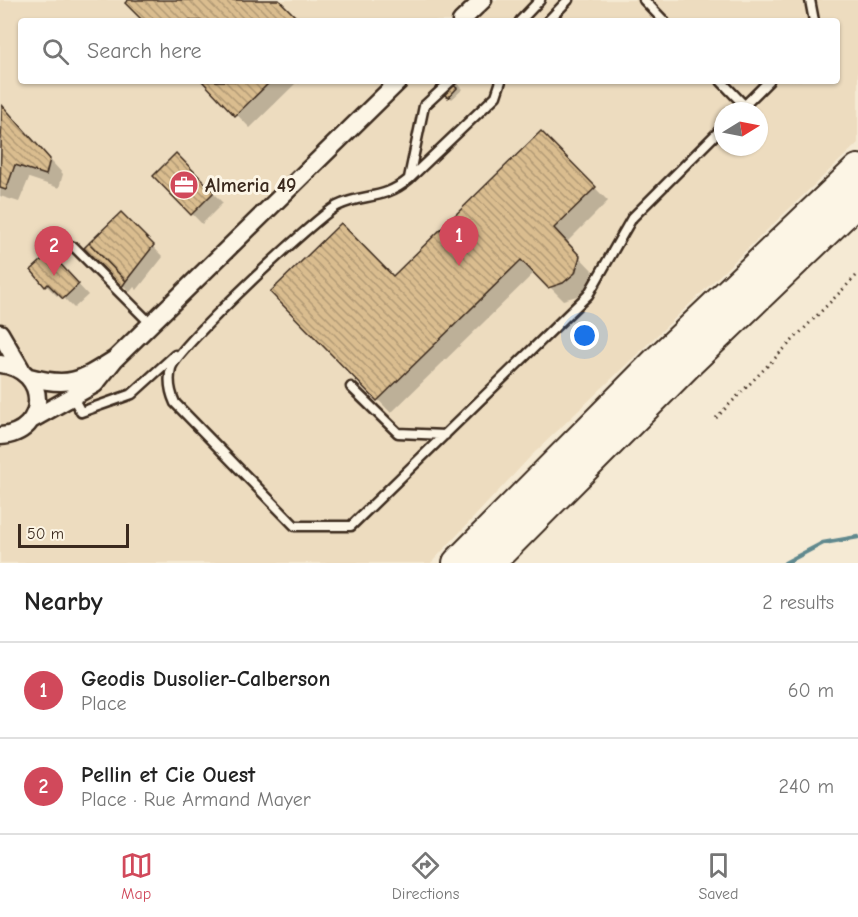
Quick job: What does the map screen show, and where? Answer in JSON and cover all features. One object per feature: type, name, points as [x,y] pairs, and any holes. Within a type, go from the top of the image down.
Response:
[{"type":"highway","points":[[458,563],[658,361],[858,170]]},
{"type":"highway","points":[[489,563],[682,369],[858,200]]},
{"type":"street","points":[[464,18],[483,0]]},
{"type":"street","points":[[0,449],[7,435],[95,384],[115,359],[396,84]]},
{"type":"street","points":[[0,333],[38,398],[32,420]]},
{"type":"street","points":[[0,364],[55,384],[74,382],[115,359]]},
{"type":"lane","points":[[523,18],[540,0]]},
{"type":"lane","points":[[551,18],[568,0]]},
{"type":"lane","points":[[644,0],[661,18]]},
{"type":"lane","points":[[810,0],[813,18]]},
{"type":"lane","points":[[409,179],[424,106],[448,84]]},
{"type":"lane","points":[[72,396],[81,412],[132,394],[258,275],[337,207],[395,191],[496,96],[500,84]]},
{"type":"lane","points":[[723,84],[737,102]]},
{"type":"lane","points":[[748,102],[766,84]]},
{"type":"lane","points":[[180,351],[172,367],[170,391],[175,403],[295,526],[351,526],[588,295],[632,218],[714,136]]},
{"type":"lane","points":[[74,246],[151,324]]},
{"type":"lane","points":[[351,387],[398,433],[445,435]]},
{"type":"path","points":[[716,418],[858,274]]},
{"type":"shaded area","points":[[0,0],[858,0],[858,143],[532,455],[431,563],[0,563]]},
{"type":"building","points":[[128,0],[279,0],[297,18],[140,18],[125,3]]},
{"type":"building","points":[[205,84],[268,84],[235,116]]},
{"type":"building","points":[[453,85],[457,88],[448,98],[444,94]]},
{"type":"building","points":[[2,105],[50,159],[46,175],[15,165],[6,190],[0,188]]},
{"type":"building","points":[[541,131],[596,187],[554,228],[580,256],[575,273],[563,283],[548,288],[521,260],[377,401],[270,292],[341,223],[393,276]]},
{"type":"building","points":[[176,153],[214,192],[191,215],[153,176]]},
{"type":"building","points":[[121,212],[154,245],[126,281],[89,243]]},
{"type":"building","points":[[89,243],[126,281],[122,287],[84,248]]},
{"type":"building","points":[[50,253],[79,284],[63,299],[48,284],[45,287],[31,270]]},
{"type":"waterway","points":[[785,563],[823,543],[858,537]]},
{"type":"place","name":"Almeria 49","points":[[184,185]]},
{"type":"place","name":"Geodis Dusolier-Calberson","points":[[459,266]]},
{"type":"place","name":"Pellin et Cie Ouest","points":[[54,276]]}]
